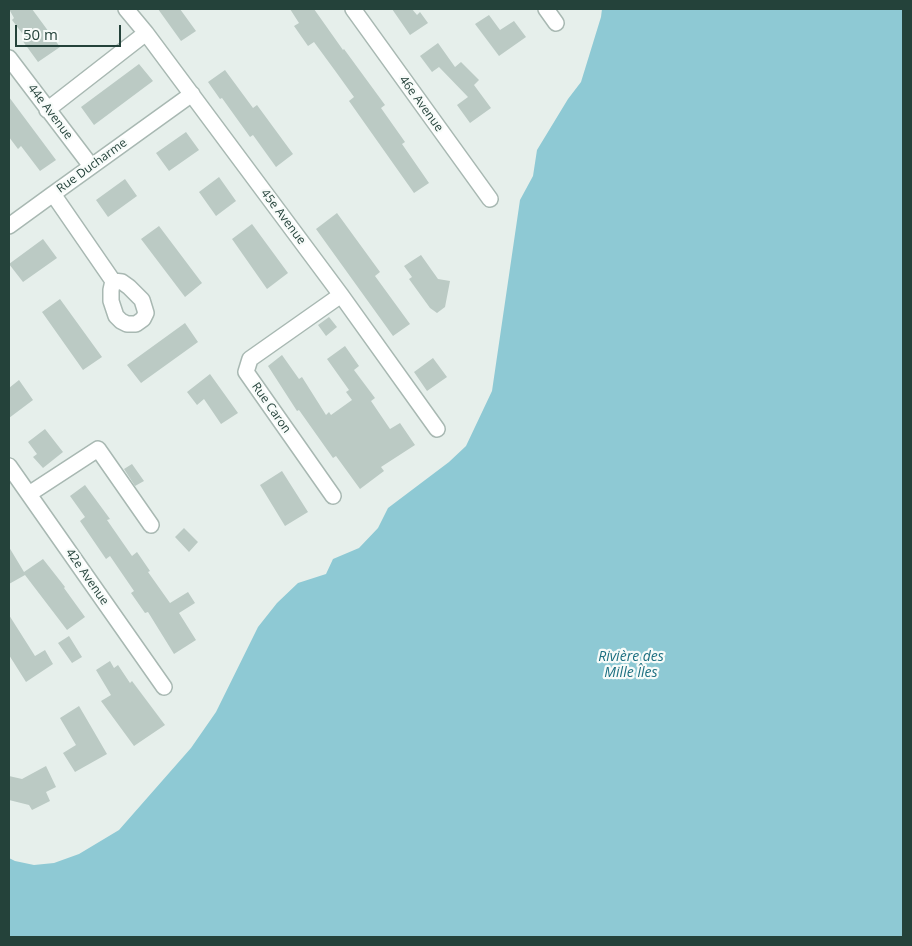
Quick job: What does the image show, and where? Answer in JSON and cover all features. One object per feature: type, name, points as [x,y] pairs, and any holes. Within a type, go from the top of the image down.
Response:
[{"type":"street","name":"45e Avenue","points":[[126,9],[192,94],[341,295],[437,429]]},
{"type":"street","name":"46e Avenue","points":[[352,9],[490,199]]},
{"type":"street","points":[[546,9],[556,22]]},
{"type":"street","points":[[47,110],[146,33]]},
{"type":"street","name":"44e Avenue","points":[[9,58],[91,166]]},
{"type":"street","name":"Rue Ducharme","points":[[113,281],[53,194],[192,94]]},
{"type":"street","points":[[9,226],[53,194]]},
{"type":"street","name":"Rue Caron","points":[[333,496],[246,372],[250,359],[341,295]]},
{"type":"street","points":[[29,494],[98,448],[151,525]]},
{"type":"street","name":"42e Avenue","points":[[9,466],[164,687]]},
{"type":"water","name":"Rivière des Mille Îles","points":[[602,9],[903,9],[903,937],[9,937],[9,858],[34,865],[54,863],[79,854],[119,830],[191,748],[216,712],[258,627],[277,603],[298,583],[326,574],[333,559],[359,548],[378,528],[388,508],[449,462],[466,446],[492,391],[520,200],[533,176],[537,150],[568,99],[581,82]]},
{"type":"building","points":[[9,9],[32,9],[60,47],[38,62],[22,40],[25,37],[12,20],[14,18]]},
{"type":"building","points":[[158,9],[180,9],[196,31],[181,41]]},
{"type":"building","points":[[290,9],[314,9],[385,105],[381,108],[405,142],[402,144],[429,183],[414,193],[349,101],[354,97],[314,42],[308,46],[294,26],[299,23]]},
{"type":"building","points":[[392,9],[412,9],[417,15],[420,12],[428,23],[410,35]]},
{"type":"building","points":[[489,15],[500,30],[514,21],[526,37],[499,56],[475,24]]},
{"type":"building","points":[[438,43],[455,67],[461,62],[479,80],[474,85],[491,108],[470,123],[457,105],[468,97],[439,67],[432,72],[420,56]]},
{"type":"building","points":[[139,64],[153,81],[94,125],[81,107]]},
{"type":"building","points":[[225,70],[253,108],[257,105],[293,154],[276,167],[253,135],[250,137],[208,82]]},
{"type":"building","points":[[9,97],[56,160],[40,171],[21,146],[18,149],[9,137]]},
{"type":"building","points":[[186,132],[199,150],[169,171],[156,153]]},
{"type":"building","points":[[219,177],[236,201],[216,216],[199,192]]},
{"type":"building","points":[[125,179],[137,196],[108,217],[96,200]]},
{"type":"building","points":[[337,213],[380,272],[375,276],[410,324],[393,336],[316,229]]},
{"type":"building","points":[[252,224],[288,273],[267,289],[232,239]]},
{"type":"building","points":[[159,226],[202,283],[185,297],[141,239]]},
{"type":"building","points":[[43,239],[57,258],[23,282],[9,264]]},
{"type":"building","points":[[421,255],[438,279],[450,281],[445,307],[437,313],[430,308],[409,279],[412,277],[404,266]]},
{"type":"building","points":[[60,299],[102,357],[83,370],[42,312]]},
{"type":"building","points":[[329,317],[337,327],[326,336],[318,325]]},
{"type":"building","points":[[185,323],[198,342],[141,383],[127,365]]},
{"type":"building","points":[[345,346],[359,366],[354,370],[375,398],[371,401],[390,429],[400,423],[415,445],[381,467],[384,471],[360,489],[336,456],[333,458],[299,410],[297,411],[268,366],[282,355],[299,379],[302,377],[326,415],[329,412],[331,415],[352,400],[346,392],[349,390],[327,359]]},
{"type":"building","points":[[433,358],[447,377],[427,391],[414,372]]},
{"type":"building","points":[[210,374],[238,413],[221,424],[204,399],[197,405],[187,392]]},
{"type":"building","points":[[19,380],[33,400],[9,418],[9,388]]},
{"type":"building","points":[[45,429],[63,452],[43,468],[33,457],[37,454],[28,442]]},
{"type":"building","points":[[132,464],[144,481],[135,486],[124,469]]},
{"type":"building","points":[[282,471],[308,512],[285,526],[260,485]]},
{"type":"building","points":[[85,485],[110,519],[107,520],[132,556],[137,552],[150,571],[148,572],[170,603],[188,592],[195,603],[179,613],[196,640],[174,654],[148,612],[145,613],[131,593],[134,591],[110,556],[106,559],[80,521],[85,517],[70,496]]},
{"type":"building","points":[[184,528],[198,542],[189,552],[175,537]]},
{"type":"building","points":[[9,547],[24,572],[43,559],[85,617],[67,630],[25,575],[9,584]]},
{"type":"building","points":[[9,615],[35,656],[45,650],[53,664],[26,682],[9,655]]},
{"type":"building","points":[[69,636],[82,657],[72,663],[58,643]]},
{"type":"building","points":[[110,661],[114,668],[118,665],[130,683],[132,681],[165,725],[134,746],[101,701],[111,695],[96,670]]},
{"type":"building","points":[[79,706],[107,754],[75,772],[63,753],[76,745],[60,718]]},
{"type":"building","points":[[46,766],[56,787],[46,792],[50,801],[32,810],[29,805],[9,800],[9,776],[22,779]]}]
